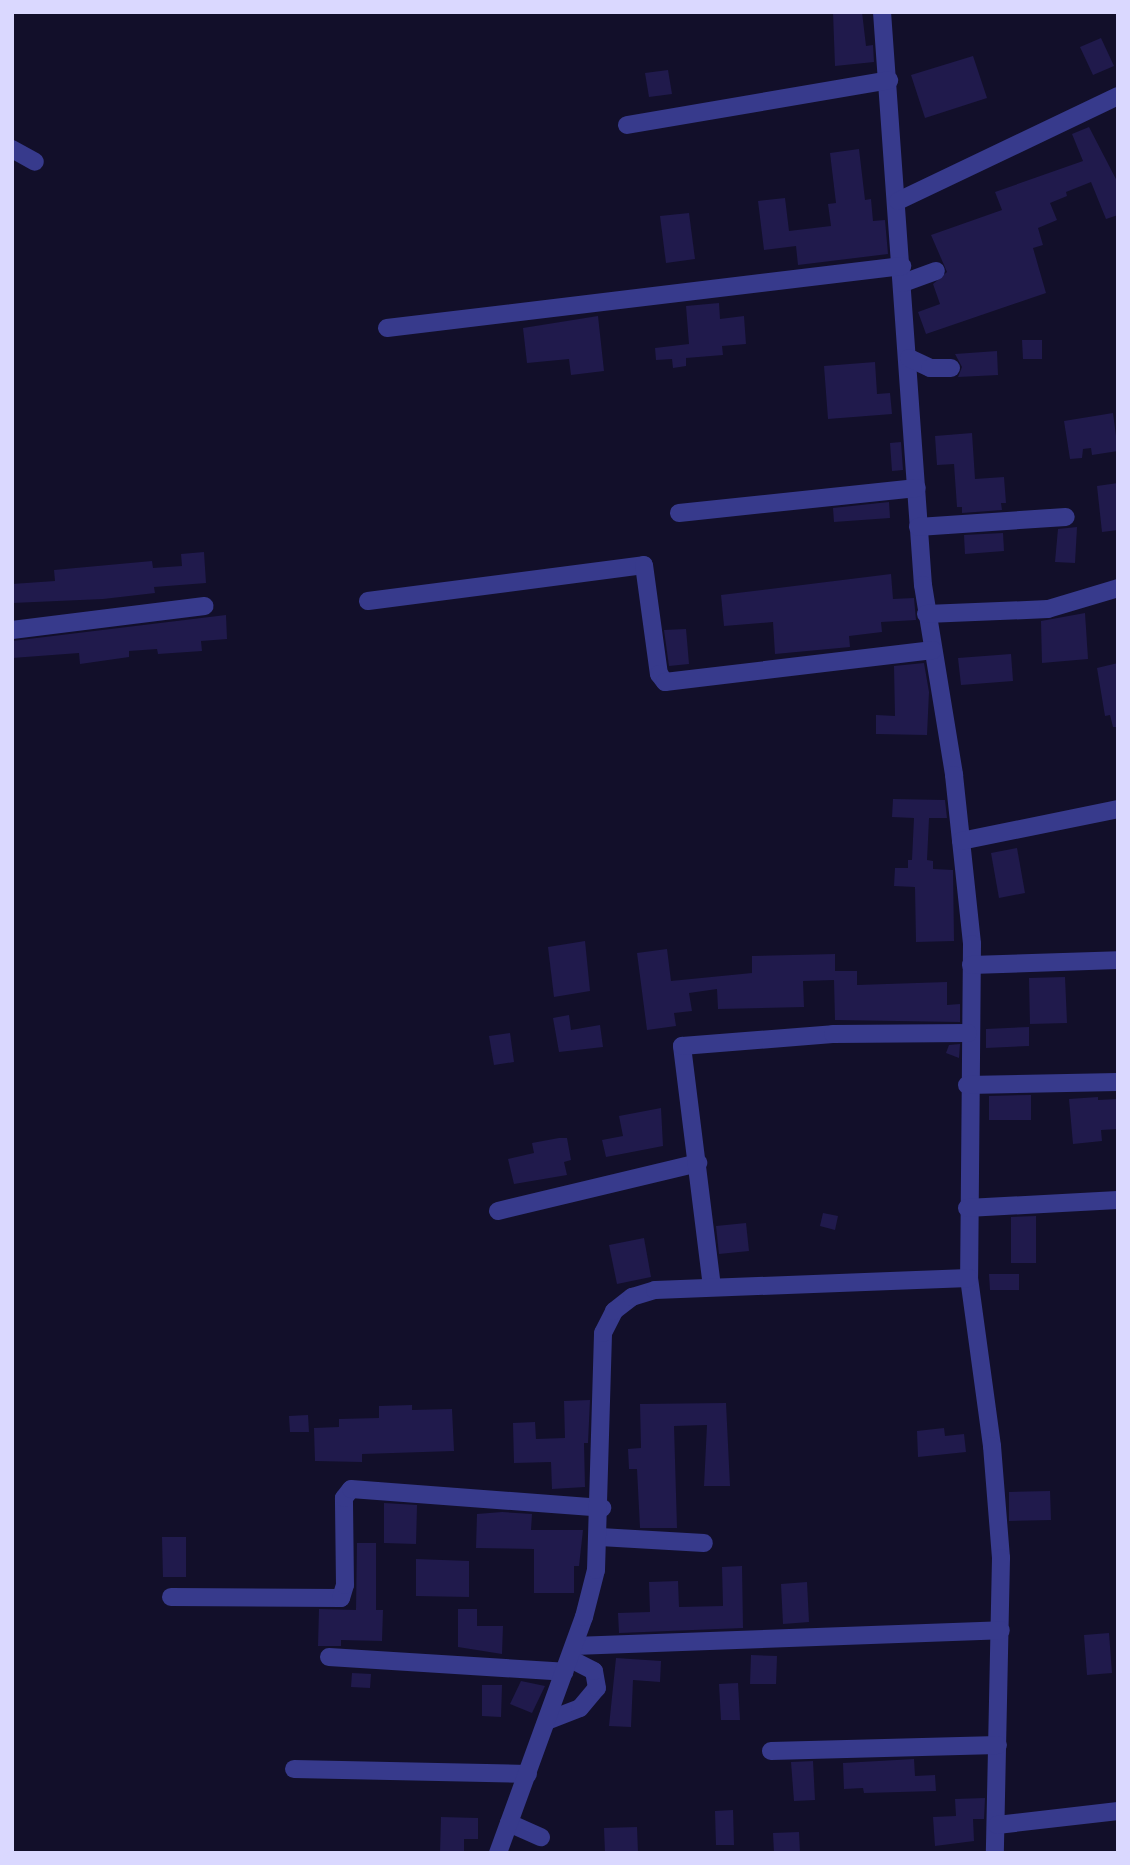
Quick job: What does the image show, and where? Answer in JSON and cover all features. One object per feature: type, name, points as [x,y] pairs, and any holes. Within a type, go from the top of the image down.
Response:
[{"type":"street","points":[[883,12],[926,614],[961,841],[971,965],[967,1085],[969,1278],[994,1467],[1001,1630],[995,1853]]},
{"type":"street","points":[[627,125],[889,80]]},
{"type":"street","points":[[898,201],[1118,96]]},
{"type":"street","points":[[12,149],[34,162]]},
{"type":"street","points":[[387,328],[936,271]]},
{"type":"street","points":[[909,358],[930,368],[951,368]]},
{"type":"street","points":[[679,513],[917,488]]},
{"type":"street","points":[[918,527],[1066,517]]},
{"type":"street","points":[[368,601],[644,565],[659,674],[665,682],[933,650]]},
{"type":"street","points":[[926,614],[1048,609],[1118,588]]},
{"type":"street","points":[[12,630],[205,606]]},
{"type":"street","points":[[961,841],[1118,810]]},
{"type":"street","points":[[971,965],[1118,960]]},
{"type":"street","points":[[712,1287],[698,1163],[682,1064],[685,1044],[833,1034],[968,1032]]},
{"type":"street","points":[[967,1085],[1118,1082]]},
{"type":"street","points":[[498,1211],[698,1163]]},
{"type":"street","points":[[967,1208],[1118,1200]]},
{"type":"street","points":[[498,1853],[549,1720],[590,1598],[602,1508],[601,1381],[603,1333],[609,1319],[623,1303],[642,1293],[712,1287],[969,1278]]},
{"type":"street","points":[[171,1597],[341,1598],[345,1585],[344,1497],[351,1489],[602,1508]]},
{"type":"street","points":[[600,1537],[704,1543]]},
{"type":"street","points":[[329,1657],[570,1659],[1001,1630]]},
{"type":"street","points":[[549,1720],[580,1708],[597,1688],[594,1671],[570,1659]]},
{"type":"street","points":[[771,1751],[998,1745]]},
{"type":"street","points":[[294,1769],[528,1774]]},
{"type":"street","points":[[997,1825],[1118,1811]]},
{"type":"street","points":[[509,1823],[541,1837]]},
{"type":"building","points":[[833,12],[862,12],[866,46],[873,45],[874,62],[835,66]]},
{"type":"building","points":[[1101,38],[1114,66],[1093,75],[1080,47]]},
{"type":"building","points":[[973,56],[987,98],[925,118],[911,75]]},
{"type":"building","points":[[668,70],[672,94],[649,97],[645,73]]},
{"type":"building","points":[[1089,127],[1118,183],[1118,215],[1106,219],[1091,182],[1066,192],[1067,196],[1050,203],[1057,220],[1038,228],[1043,245],[1033,248],[1046,293],[926,334],[918,312],[940,304],[933,284],[947,272],[931,235],[1002,210],[995,192],[1083,161],[1072,134]]},
{"type":"building","points":[[859,149],[865,200],[871,199],[873,221],[885,220],[888,254],[798,265],[796,246],[764,250],[758,201],[785,198],[789,231],[831,226],[828,204],[836,203],[830,153]]},
{"type":"building","points":[[689,213],[695,259],[666,263],[660,216]]},
{"type":"building","points":[[719,303],[720,319],[744,316],[746,344],[722,346],[723,355],[686,358],[686,366],[673,368],[672,359],[656,360],[655,348],[689,344],[686,306]]},
{"type":"building","points":[[598,316],[604,371],[571,375],[569,359],[527,363],[523,328]]},
{"type":"building","points":[[1022,340],[1042,340],[1042,359],[1023,359]]},
{"type":"building","points":[[997,351],[998,375],[958,377],[962,367],[955,354]]},
{"type":"building","points":[[875,362],[877,394],[890,393],[892,414],[828,419],[824,366]]},
{"type":"building","points":[[1113,413],[1118,451],[1092,455],[1091,448],[1083,449],[1082,458],[1070,459],[1064,421]]},
{"type":"building","points":[[972,433],[975,479],[1004,477],[1006,503],[1001,503],[1002,510],[962,513],[962,507],[957,507],[954,464],[937,465],[935,436]]},
{"type":"building","points":[[901,442],[903,470],[892,471],[890,443]]},
{"type":"building","points":[[1118,483],[1118,530],[1102,532],[1097,486]]},
{"type":"building","points":[[889,502],[890,518],[834,522],[833,508]]},
{"type":"building","points":[[1077,527],[1075,563],[1055,562],[1058,529]]},
{"type":"building","points":[[1003,533],[1004,551],[965,554],[964,535]]},
{"type":"building","points":[[204,552],[206,583],[154,587],[155,593],[103,599],[12,603],[12,584],[55,581],[54,570],[152,561],[153,568],[182,566],[181,554]]},
{"type":"building","points":[[891,574],[893,599],[914,598],[916,620],[881,622],[882,632],[849,636],[850,647],[775,654],[773,622],[724,626],[721,595]]},
{"type":"building","points":[[1085,613],[1088,659],[1042,663],[1041,621]]},
{"type":"building","points":[[226,615],[227,639],[201,641],[202,651],[158,654],[157,649],[129,651],[129,657],[80,664],[79,653],[12,658],[12,641]]},
{"type":"building","points":[[686,629],[689,664],[669,666],[664,630]]},
{"type":"building","points":[[1011,654],[1013,681],[961,685],[958,658]]},
{"type":"building","points":[[924,663],[929,692],[927,735],[876,734],[876,715],[895,716],[894,666]]},
{"type":"building","points":[[1118,663],[1118,727],[1113,727],[1110,715],[1105,716],[1097,668]]},
{"type":"building","points":[[893,799],[945,800],[947,818],[929,818],[927,860],[933,861],[933,869],[953,870],[954,941],[916,942],[915,887],[894,886],[895,868],[908,868],[908,860],[912,860],[914,818],[892,817]]},
{"type":"building","points":[[1017,848],[1025,893],[999,898],[991,853]]},
{"type":"building","points":[[585,941],[590,991],[554,997],[548,947]]},
{"type":"building","points":[[667,949],[671,981],[752,973],[752,956],[835,954],[835,971],[857,971],[857,985],[947,982],[947,1005],[960,1004],[960,1022],[835,1020],[834,980],[803,981],[804,1007],[718,1009],[717,989],[689,993],[692,1011],[674,1013],[676,1026],[647,1030],[637,953]]},
{"type":"building","points":[[1065,977],[1067,1023],[1030,1024],[1029,978]]},
{"type":"building","points":[[569,1015],[571,1030],[600,1025],[603,1047],[559,1052],[553,1018]]},
{"type":"building","points":[[1029,1027],[1029,1046],[986,1048],[986,1029]]},
{"type":"building","points":[[510,1033],[514,1062],[494,1065],[489,1036]]},
{"type":"building","points":[[960,1044],[959,1058],[946,1053],[949,1045]]},
{"type":"building","points":[[1031,1095],[1031,1120],[989,1120],[989,1096]]},
{"type":"building","points":[[1098,1097],[1098,1100],[1118,1099],[1118,1129],[1101,1130],[1102,1141],[1073,1144],[1069,1099]]},
{"type":"building","points":[[661,1108],[663,1146],[606,1157],[602,1140],[623,1136],[619,1116]]},
{"type":"building","points":[[567,1138],[571,1160],[564,1162],[567,1175],[514,1184],[508,1159],[534,1153],[532,1143]]},
{"type":"building","points":[[823,1213],[838,1216],[835,1230],[820,1226]]},
{"type":"building","points":[[1036,1216],[1036,1263],[1011,1263],[1011,1217]]},
{"type":"building","points":[[746,1223],[749,1251],[719,1254],[716,1226]]},
{"type":"building","points":[[644,1238],[651,1277],[617,1284],[609,1245]]},
{"type":"building","points":[[989,1274],[1019,1274],[1019,1290],[990,1290]]},
{"type":"building","points":[[590,1400],[588,1443],[584,1443],[585,1487],[552,1489],[551,1462],[514,1463],[513,1423],[535,1422],[536,1439],[565,1438],[564,1401]]},
{"type":"building","points":[[726,1403],[730,1486],[704,1486],[707,1425],[674,1426],[677,1528],[640,1528],[637,1469],[629,1469],[628,1449],[641,1448],[640,1404]]},
{"type":"building","points":[[412,1405],[412,1410],[452,1409],[454,1451],[362,1454],[362,1462],[315,1461],[314,1428],[339,1427],[339,1419],[379,1418],[379,1406]]},
{"type":"building","points":[[308,1415],[309,1432],[290,1432],[289,1416]]},
{"type":"building","points":[[944,1428],[945,1436],[964,1434],[966,1452],[918,1457],[917,1431]]},
{"type":"building","points":[[1050,1491],[1051,1520],[1009,1521],[1009,1492]]},
{"type":"building","points":[[384,1503],[417,1505],[416,1544],[384,1543]]},
{"type":"building","points":[[477,1514],[532,1514],[531,1530],[583,1530],[579,1566],[574,1566],[574,1593],[534,1593],[534,1549],[476,1548]]},
{"type":"building","points":[[162,1537],[186,1537],[186,1577],[163,1577]]},
{"type":"building","points":[[357,1543],[376,1543],[376,1610],[383,1610],[382,1641],[341,1640],[341,1646],[318,1646],[319,1609],[356,1610]]},
{"type":"building","points":[[416,1559],[469,1561],[469,1597],[416,1596]]},
{"type":"building","points":[[742,1566],[743,1628],[619,1633],[618,1613],[650,1612],[649,1582],[678,1581],[679,1607],[723,1606],[722,1567]]},
{"type":"building","points":[[807,1582],[809,1622],[783,1624],[781,1584]]},
{"type":"building","points":[[458,1609],[477,1609],[477,1626],[503,1626],[502,1654],[458,1647]]},
{"type":"building","points":[[1109,1633],[1112,1673],[1087,1675],[1084,1635]]},
{"type":"building","points":[[751,1655],[777,1656],[776,1684],[750,1684]]},
{"type":"building","points":[[616,1658],[661,1661],[660,1682],[633,1680],[631,1727],[609,1726]]},
{"type":"building","points":[[352,1673],[371,1674],[370,1688],[351,1687]]},
{"type":"building","points":[[521,1681],[545,1686],[532,1713],[510,1704]]},
{"type":"building","points":[[738,1683],[740,1720],[721,1720],[719,1684]]},
{"type":"building","points":[[482,1685],[502,1685],[501,1717],[482,1716]]},
{"type":"building","points":[[914,1759],[915,1776],[935,1775],[936,1791],[864,1793],[863,1788],[844,1789],[843,1763]]},
{"type":"building","points":[[813,1761],[815,1800],[794,1801],[791,1762]]},
{"type":"building","points":[[985,1798],[984,1819],[973,1819],[974,1841],[935,1846],[933,1817],[956,1816],[955,1799]]},
{"type":"building","points":[[733,1810],[734,1845],[716,1845],[715,1811]]},
{"type":"building","points":[[441,1817],[478,1818],[478,1839],[464,1839],[464,1853],[440,1853]]},
{"type":"building","points":[[637,1827],[638,1853],[605,1853],[604,1828]]},
{"type":"building","points":[[799,1832],[800,1853],[774,1853],[773,1833]]}]
